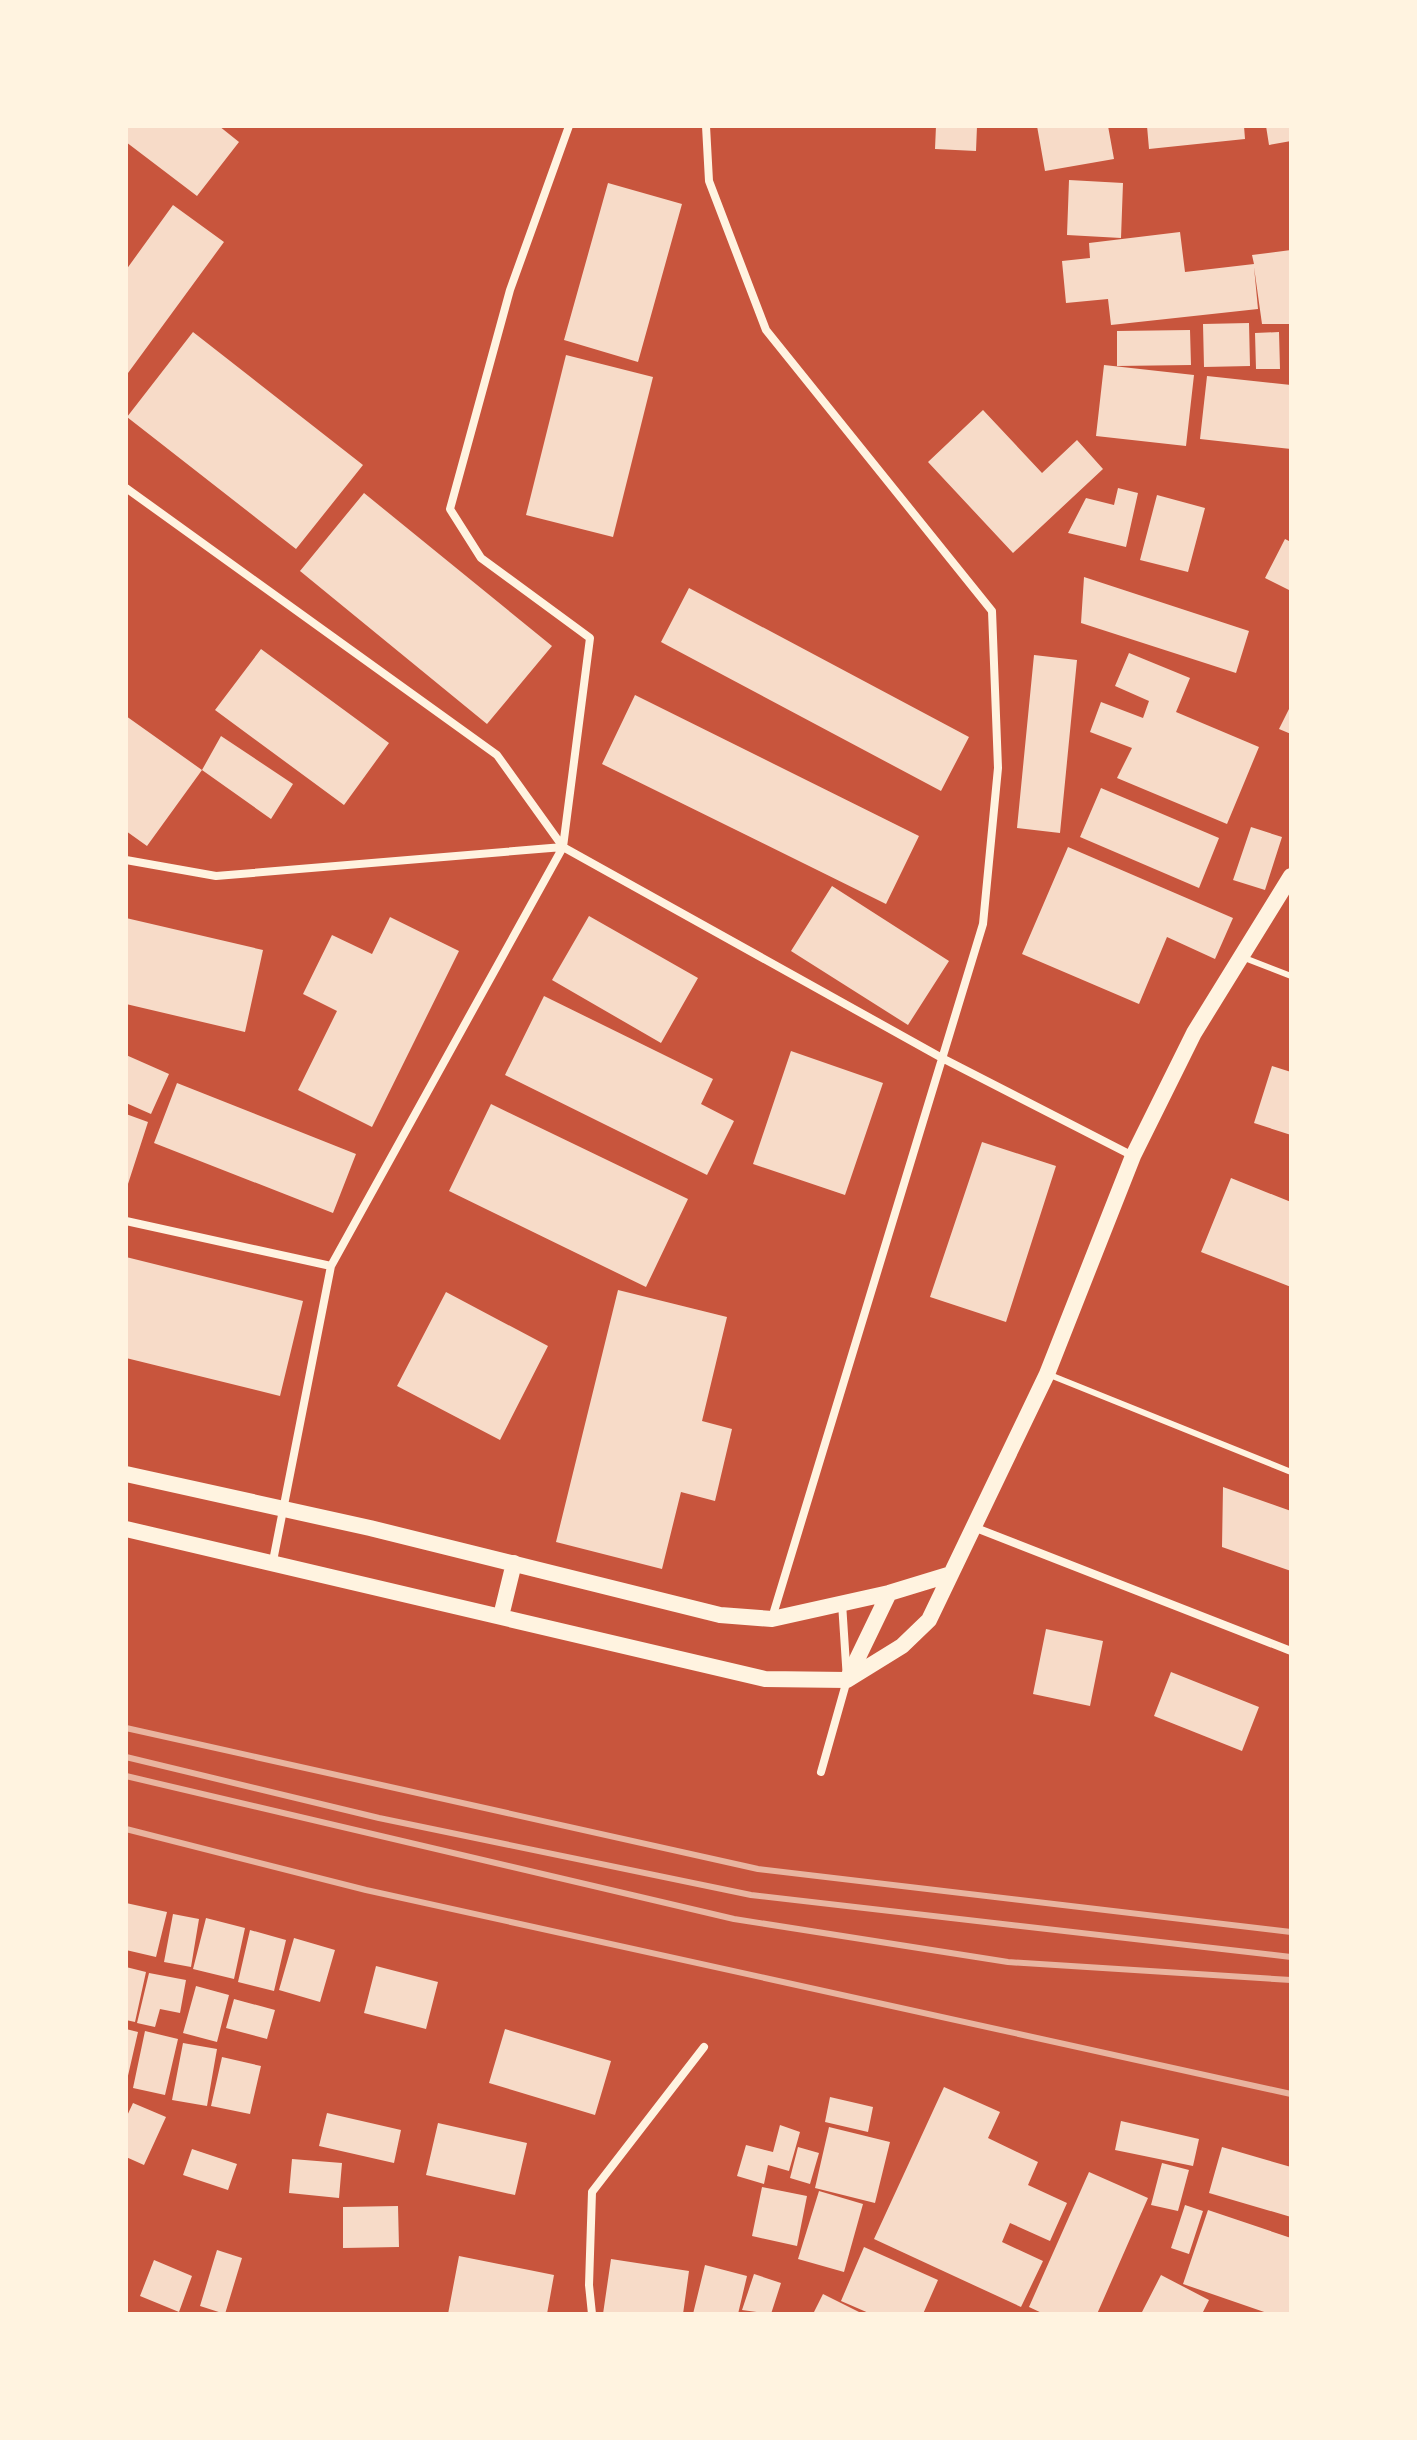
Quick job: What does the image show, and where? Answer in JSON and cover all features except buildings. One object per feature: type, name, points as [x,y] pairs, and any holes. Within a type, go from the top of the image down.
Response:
[{"type":"main road","points":[[126,1529],[273,1561],[765,1679],[847,1680],[902,1646],[929,1620],[948,1575],[976,1528],[1047,1374],[1133,1156],[1194,1033],[1291,876]]},
{"type":"main road","points":[[126,1474],[514,1563],[720,1615],[772,1619],[889,1593],[948,1575]]},
{"type":"main road","points":[[501,1616],[514,1563]]},
{"type":"main road","points":[[847,1680],[889,1593]]},
{"type":"street","points":[[273,1561],[331,1266],[563,847],[590,638],[481,558],[450,509],[510,290],[569,126]]},
{"type":"street","points":[[706,126],[709,181],[766,330],[992,611],[998,768],[983,924],[772,1619]]},
{"type":"street","points":[[126,488],[497,755],[563,847],[942,1058],[1133,1156]]},
{"type":"street","points":[[126,860],[216,876],[563,847]]},
{"type":"street","points":[[126,1221],[331,1266]]},
{"type":"street","points":[[976,1528],[1291,1651]]},
{"type":"street","points":[[821,1772],[847,1680],[842,1603]]},
{"type":"street","points":[[592,2314],[589,2285],[592,2192],[704,2047]]},
{"type":"lane","points":[[1242,957],[1291,976]]},
{"type":"lane","points":[[1047,1374],[1291,1472]]},
{"type":"railway","points":[[126,1728],[758,1869],[1291,1932]]},
{"type":"railway","points":[[126,1757],[379,1818],[751,1895],[1291,1957]]},
{"type":"railway","points":[[126,1776],[734,1919],[1008,1962],[1291,1980]]},
{"type":"railway","points":[[126,1829],[366,1890],[1291,2094]]}]
